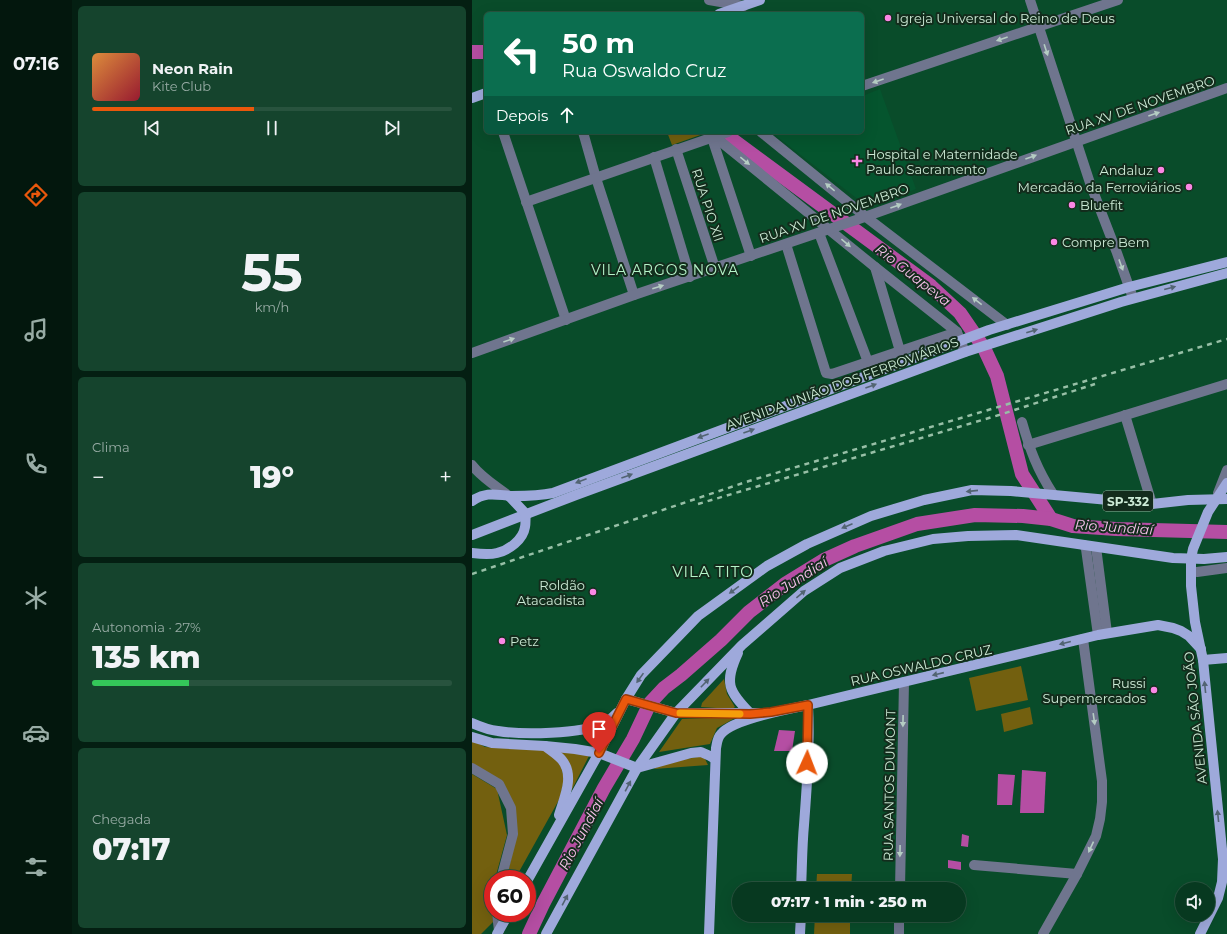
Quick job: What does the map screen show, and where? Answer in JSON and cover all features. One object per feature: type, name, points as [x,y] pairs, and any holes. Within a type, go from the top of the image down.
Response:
[{"type":"main road","points":[[725,12],[760,0]]},
{"type":"main road","points":[[472,98],[484,94]]},
{"type":"main road","name":"AVENIDA UNIÃO DOS FERROVIÁRIOS","points":[[472,501],[482,495],[538,496],[553,492],[960,337],[1008,325],[1129,287],[1227,262]]},
{"type":"main road","name":"AVENIDA UNIÃO DOS FERROVIÁRIOS","points":[[472,535],[965,352],[1133,298],[1227,273]]},
{"type":"main road","points":[[1198,281],[1227,276]]},
{"type":"main road","name":"AVENIDA SÃO JOÃO","points":[[1200,934],[1218,898],[1222,882],[1223,859],[1202,655],[1195,622],[1191,586],[1192,554],[1208,512],[1215,499],[1227,483]]},
{"type":"main road","name":"SP-332","points":[[533,870],[599,753],[626,699],[641,675],[698,616],[767,566],[814,540],[871,516],[924,500],[972,490],[1011,490],[1152,504],[1188,500],[1227,499]]},
{"type":"main road","points":[[472,553],[498,553],[522,538],[526,514],[509,496]]},
{"type":"main road","points":[[546,934],[635,767],[676,713],[742,645],[804,591],[840,568],[884,551],[934,539],[975,536],[1016,535],[1173,558],[1192,554],[1204,559],[1227,557]]},
{"type":"main road","points":[[1191,586],[1204,559]]},
{"type":"main road","name":"RUA OSWALDO CRUZ","points":[[709,934],[716,748],[720,734],[733,725],[771,712],[808,705],[1102,634],[1158,625],[1173,628],[1189,636],[1202,655]]},
{"type":"main road","points":[[742,645],[729,674],[732,693],[750,714]]},
{"type":"main road","points":[[1202,655],[1227,658]]},
{"type":"main road","points":[[626,699],[676,713],[750,714],[771,712]]},
{"type":"main road","points":[[801,882],[809,723],[808,705]]},
{"type":"main road","points":[[472,723],[500,732],[534,733],[569,731],[586,729],[603,724],[620,710]]},
{"type":"main road","points":[[472,737],[492,743],[545,746],[599,753],[635,767],[691,753],[701,752],[715,759]]},
{"type":"main road","points":[[545,746],[563,761],[568,773],[568,782],[564,798],[551,839]]},
{"type":"main road","points":[[498,932],[504,922]]},
{"type":"main road","points":[[800,922],[800,934]]},
{"type":"street","points":[[709,0],[744,6]]},
{"type":"street","points":[[1030,0],[1090,183],[1133,298]]},
{"type":"street","points":[[864,85],[1118,0]]},
{"type":"street","name":"RUA XV DE NOVEMBRO","points":[[472,353],[634,295],[862,218],[1227,88]]},
{"type":"street","points":[[504,134],[566,320]]},
{"type":"street","points":[[583,134],[634,295]]},
{"type":"street","points":[[763,134],[862,218],[1008,325]]},
{"type":"street","points":[[526,202],[719,135]]},
{"type":"street","points":[[719,135],[833,228],[874,267],[960,337],[965,352]]},
{"type":"street","points":[[719,135],[751,256]]},
{"type":"street","name":"RUA PIO XII","points":[[676,149],[715,268]]},
{"type":"street","points":[[654,157],[690,277]]},
{"type":"street","points":[[819,233],[868,362]]},
{"type":"street","points":[[786,244],[826,373],[832,374],[900,351],[960,337]]},
{"type":"street","points":[[874,267],[900,351]]},
{"type":"street","points":[[1028,445],[1227,384]]},
{"type":"street","points":[[1125,415],[1152,504]]},
{"type":"street","points":[[1022,422],[1028,445],[1040,473],[1053,494]]},
{"type":"street","points":[[472,465],[487,480],[509,496]]},
{"type":"street","name":"AVENIDA SÃO JOÃO","points":[[1215,499],[1227,470]]},
{"type":"street","points":[[1084,545],[1102,634]]},
{"type":"street","points":[[1096,547],[1102,634]]},
{"type":"street","points":[[1197,572],[1227,568]]},
{"type":"street","points":[[1043,934],[1077,874],[1096,836],[1100,819],[1102,781],[1083,639]]},
{"type":"street","name":"RUA SANTOS DUMONT","points":[[900,882],[904,682]]},
{"type":"street","points":[[472,768],[499,784],[511,808],[513,834],[503,870]]},
{"type":"street","points":[[974,865],[1077,874]]},
{"type":"street","points":[[497,922],[498,932]]},
{"type":"street","points":[[898,934],[899,922]]},
{"type":"shaded area","name":"Hospital e Maternidade Paulo Sacramento","points":[[880,89],[916,189],[868,207],[774,134],[864,134],[864,95]]},
{"type":"shaded area","points":[[668,134],[703,134],[672,145]]},
{"type":"shaded area","points":[[1021,666],[1028,700],[976,711],[969,678]]},
{"type":"shaded area","points":[[724,679],[727,694],[735,707],[732,709],[701,707],[702,703]]},
{"type":"shaded area","points":[[1030,707],[1033,724],[1004,732],[1001,714]]},
{"type":"shaded area","points":[[737,717],[717,728],[710,744],[659,752],[682,719]]},
{"type":"shaded area","points":[[779,730],[795,731],[792,751],[774,751]]},
{"type":"shaded area","points":[[472,740],[485,747],[545,750],[561,763],[564,780],[560,798],[520,870],[508,870],[517,835],[502,783],[472,764]]},
{"type":"shaded area","points":[[553,750],[590,754],[564,805],[570,783]]},
{"type":"shaded area","points":[[704,757],[708,765],[654,769],[664,763]]},
{"type":"shaded area","points":[[1022,770],[1046,772],[1044,813],[1020,813]]},
{"type":"shaded area","points":[[472,774],[497,789],[507,835],[497,870],[484,870],[484,922],[493,922],[481,934],[472,934]]},
{"type":"shaded area","points":[[998,774],[1015,775],[1012,805],[997,805]]},
{"type":"shaded area","points":[[962,834],[969,836],[968,847],[961,846]]},
{"type":"shaded area","points":[[948,860],[961,862],[961,870],[948,868]]},
{"type":"shaded area","points":[[817,874],[852,874],[851,882],[816,882]]},
{"type":"shaded area","points":[[815,922],[850,922],[850,934],[814,934]]},
{"type":"waterway","name":"Rio Guapeva","points":[[472,52],[484,52]]},
{"type":"waterway","name":"Rio Guapeva","points":[[725,134],[931,286],[960,313],[984,348],[997,376],[1022,474],[1051,519]]},
{"type":"waterway","name":"Rio Jundiaí","points":[[529,934],[543,904],[604,788],[633,739],[650,703],[664,688],[721,640],[749,612],[785,584],[824,560],[855,546],[917,524],[975,515],[1023,516],[1051,519],[1073,526],[1116,529],[1227,532]]},
{"type":"railway","points":[[472,574],[749,481],[1227,339]]},
{"type":"railway","points":[[698,504],[999,415],[1095,384]]},
{"type":"slow traffic","points":[[680,713],[740,714]]},
{"type":"place","name":"Igreja Universal do Reino de Deus","points":[[888,18]]},
{"type":"place","name":"Hospital e Maternidade Paulo Sacramento","points":[[857,161]]},
{"type":"place","name":"Andaluz","points":[[1161,170]]},
{"type":"place","name":"Mercadão da Ferroviários","points":[[1189,187]]},
{"type":"place","name":"Bluefit","points":[[1072,205]]},
{"type":"place","name":"Compre Bem","points":[[1054,242]]},
{"type":"place","name":"Roldão Atacadista","points":[[593,592]]},
{"type":"place","name":"Petz","points":[[502,641]]},
{"type":"place","name":"Russi Supermercados","points":[[1154,690]]},
{"type":"district","name":"VILA ARGOS NOVA","points":[[665,270]]},
{"type":"district","name":"VILA TITO","points":[[713,571]]},
{"type":"route","points":[[599,753],[626,699],[676,713],[750,714],[771,712],[808,705],[809,723],[807,763]]}]
